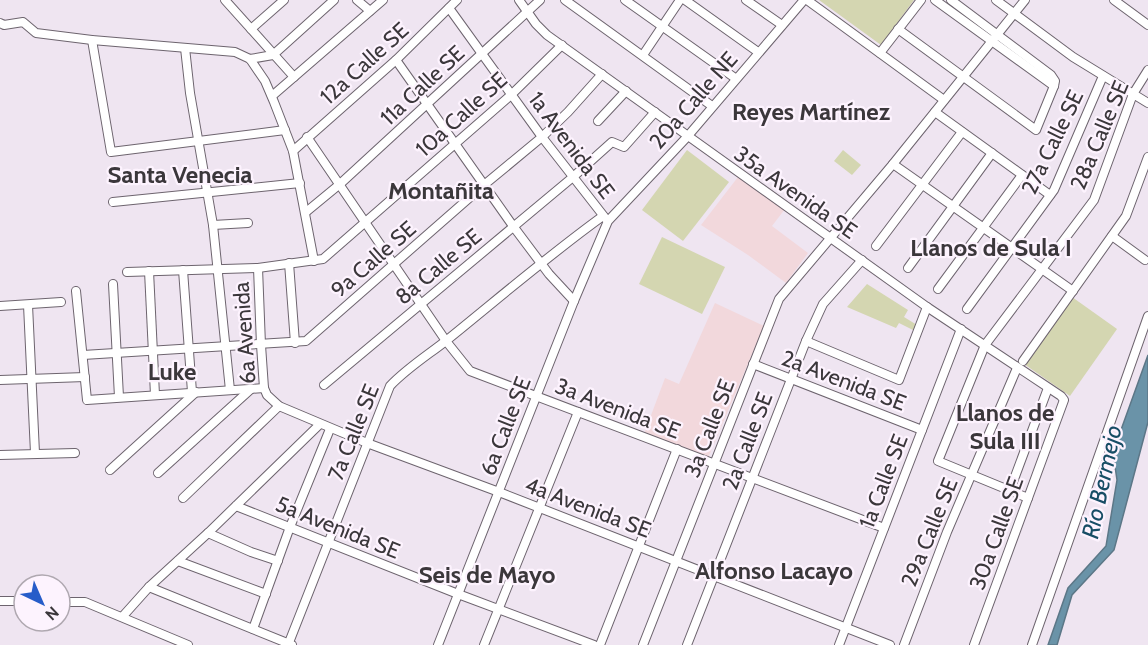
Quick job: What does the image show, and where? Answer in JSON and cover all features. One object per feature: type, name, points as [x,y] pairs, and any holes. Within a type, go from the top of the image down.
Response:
[{"type":"street","points":[[251,29],[285,0]]},
{"type":"street","points":[[250,59],[273,55],[334,0]]},
{"type":"street","points":[[357,0],[370,11]]},
{"type":"street","points":[[272,96],[383,0]]},
{"type":"street","name":"12a Calle SE","points":[[293,151],[396,60],[457,0]]},
{"type":"street","name":"35a Avenida SE","points":[[519,0],[536,24],[562,45],[927,307],[985,345],[1020,364],[1064,400]]},
{"type":"street","points":[[527,11],[540,0]]},
{"type":"street","points":[[565,0],[712,106]]},
{"type":"street","points":[[625,0],[735,78]]},
{"type":"street","points":[[643,56],[680,0]]},
{"type":"street","points":[[685,0],[758,52]]},
{"type":"street","points":[[746,0],[782,25]]},
{"type":"street","points":[[805,0],[944,100]]},
{"type":"street","name":"20a Calle NE","points":[[606,219],[687,136],[805,0]]},
{"type":"street","points":[[880,53],[921,0]]},
{"type":"street","points":[[934,0],[1054,86]]},
{"type":"street","points":[[898,29],[1036,130],[1055,81],[1042,67],[951,0]]},
{"type":"street","points":[[996,0],[1073,57],[1148,103]]},
{"type":"street","name":"3a Calle SE","points":[[644,645],[779,299],[893,164],[1025,0]]},
{"type":"street","points":[[1114,0],[1148,25]]},
{"type":"street","points":[[231,2],[251,29],[294,77]]},
{"type":"street","name":"1a Avenida SE","points":[[449,8],[542,137],[606,219]]},
{"type":"street","name":"11a Calle SE","points":[[306,213],[427,105],[527,11]]},
{"type":"street","points":[[0,23],[4,25],[23,22],[36,33],[92,40],[235,52],[250,59],[265,81],[293,151],[314,261]]},
{"type":"street","points":[[92,40],[111,152],[285,130]]},
{"type":"street","name":"10a Calle SE","points":[[127,272],[258,268],[314,261],[329,255],[511,95],[562,45]]},
{"type":"street","points":[[185,48],[190,93],[213,225],[230,390]]},
{"type":"street","points":[[396,60],[513,226],[549,274],[574,301]]},
{"type":"street","name":"28a Calle SE","points":[[971,474],[938,461],[985,345],[1094,200],[1133,94],[1148,70]]},
{"type":"street","name":"9a Calle SE","points":[[295,343],[306,341],[542,137],[602,74]]},
{"type":"street","name":"27a Calle SE","points":[[967,309],[1050,195],[1103,76]]},
{"type":"street","points":[[598,121],[626,91]]},
{"type":"street","name":"8a Calle SE","points":[[324,385],[612,142],[624,147],[655,112]]},
{"type":"street","points":[[935,112],[1050,195]]},
{"type":"street","points":[[876,246],[962,132]]},
{"type":"street","name":"3a Avenida SE","points":[[307,137],[446,341],[470,371],[884,528]]},
{"type":"street","points":[[908,268],[992,153]]},
{"type":"street","name":"29a Calle SE","points":[[904,645],[971,474],[1020,364],[1126,216],[1148,157]]},
{"type":"street","points":[[893,164],[1073,291]]},
{"type":"street","points":[[938,289],[1022,175]]},
{"type":"street","points":[[113,202],[300,183]]},
{"type":"street","name":"7a Calle SE","points":[[290,644],[390,386],[400,375],[446,341],[541,262],[606,219]]},
{"type":"street","name":"6a Calle SE","points":[[438,645],[606,219]]},
{"type":"street","points":[[213,225],[248,223]]},
{"type":"street","points":[[1112,236],[1145,260]]},
{"type":"street","name":"2a Calle SE","points":[[687,645],[806,341],[823,304],[862,260]]},
{"type":"street","points":[[82,355],[295,343],[289,263]]},
{"type":"street","name":"6a Avenida","points":[[258,268],[265,391]]},
{"type":"street","points":[[183,270],[194,392]]},
{"type":"street","points":[[149,271],[155,395]]},
{"type":"street","points":[[113,284],[119,397]]},
{"type":"street","points":[[76,291],[87,400],[251,388],[265,391]]},
{"type":"street","points":[[0,306],[61,302]]},
{"type":"street","points":[[28,305],[35,453]]},
{"type":"street","points":[[806,341],[899,380],[927,307]]},
{"type":"street","points":[[1032,645],[1148,316]]},
{"type":"street","name":"1a Calle SE","points":[[839,645],[961,330]]},
{"type":"street","name":"2a Avenida SE","points":[[753,364],[922,430]]},
{"type":"street","points":[[0,380],[85,377]]},
{"type":"street","points":[[158,472],[251,388]]},
{"type":"street","points":[[1010,490],[1048,388]]},
{"type":"street","name":"4a Avenida SE","points":[[265,391],[279,406],[319,425],[539,507],[890,645]]},
{"type":"street","points":[[110,470],[194,392]]},
{"type":"street","name":"30a Calle SE","points":[[974,645],[1064,400]]},
{"type":"street","points":[[183,498],[279,406]]},
{"type":"street","points":[[484,645],[578,412]]},
{"type":"street","points":[[123,616],[148,587],[208,533],[319,425]]},
{"type":"street","points":[[253,629],[290,527],[330,429]]},
{"type":"street","points":[[600,645],[677,449]]},
{"type":"street","points":[[0,455],[75,453]]},
{"type":"street","points":[[971,474],[1028,498]]},
{"type":"street","name":"5a Avenida SE","points":[[236,506],[594,645]]},
{"type":"street","points":[[208,533],[278,561]]},
{"type":"street","points":[[178,561],[266,594]]},
{"type":"street","points":[[148,587],[290,644]]},
{"type":"street","points":[[72,602],[85,602],[95,608],[123,616],[136,625],[188,645]]},
{"type":"shaded area","points":[[738,177],[785,209],[772,226],[808,253],[786,283],[701,225]]},
{"type":"shaded area","points":[[715,303],[764,326],[708,458],[644,434],[665,378],[679,384]]},
{"type":"green space","points":[[819,0],[914,0],[881,45]]},
{"type":"green space","points":[[687,150],[729,182],[683,241],[642,210]]},
{"type":"green space","points":[[843,150],[861,165],[852,175],[834,161]]},
{"type":"green space","points":[[662,237],[725,267],[702,314],[639,284]]},
{"type":"green space","points":[[867,284],[908,310],[904,317],[917,325],[915,331],[899,323],[896,328],[847,307]]},
{"type":"green space","points":[[1072,297],[1117,329],[1070,396],[1024,364]]},
{"type":"water","points":[[1148,355],[1148,422],[1114,550],[1072,595],[1057,645],[1048,645],[1068,588],[1106,546],[1117,480],[1113,452]]},
{"type":"district","name":"Reyes Martínez","points":[[811,112]]},
{"type":"district","name":"Santa Venecia","points":[[180,175]]},
{"type":"district","name":"Montañita","points":[[441,191]]},
{"type":"district","name":"Llanos de Sula I","points":[[991,248]]},
{"type":"district","name":"Luke","points":[[172,372]]},
{"type":"district","name":"Llanos de Sula III","points":[[1005,427]]},
{"type":"district","name":"Alfonso Lacayo","points":[[774,571]]},
{"type":"district","name":"Seis de Mayo","points":[[487,575]]},
{"type":"water label","name":"Río Bermejo","points":[[1102,482]]}]
